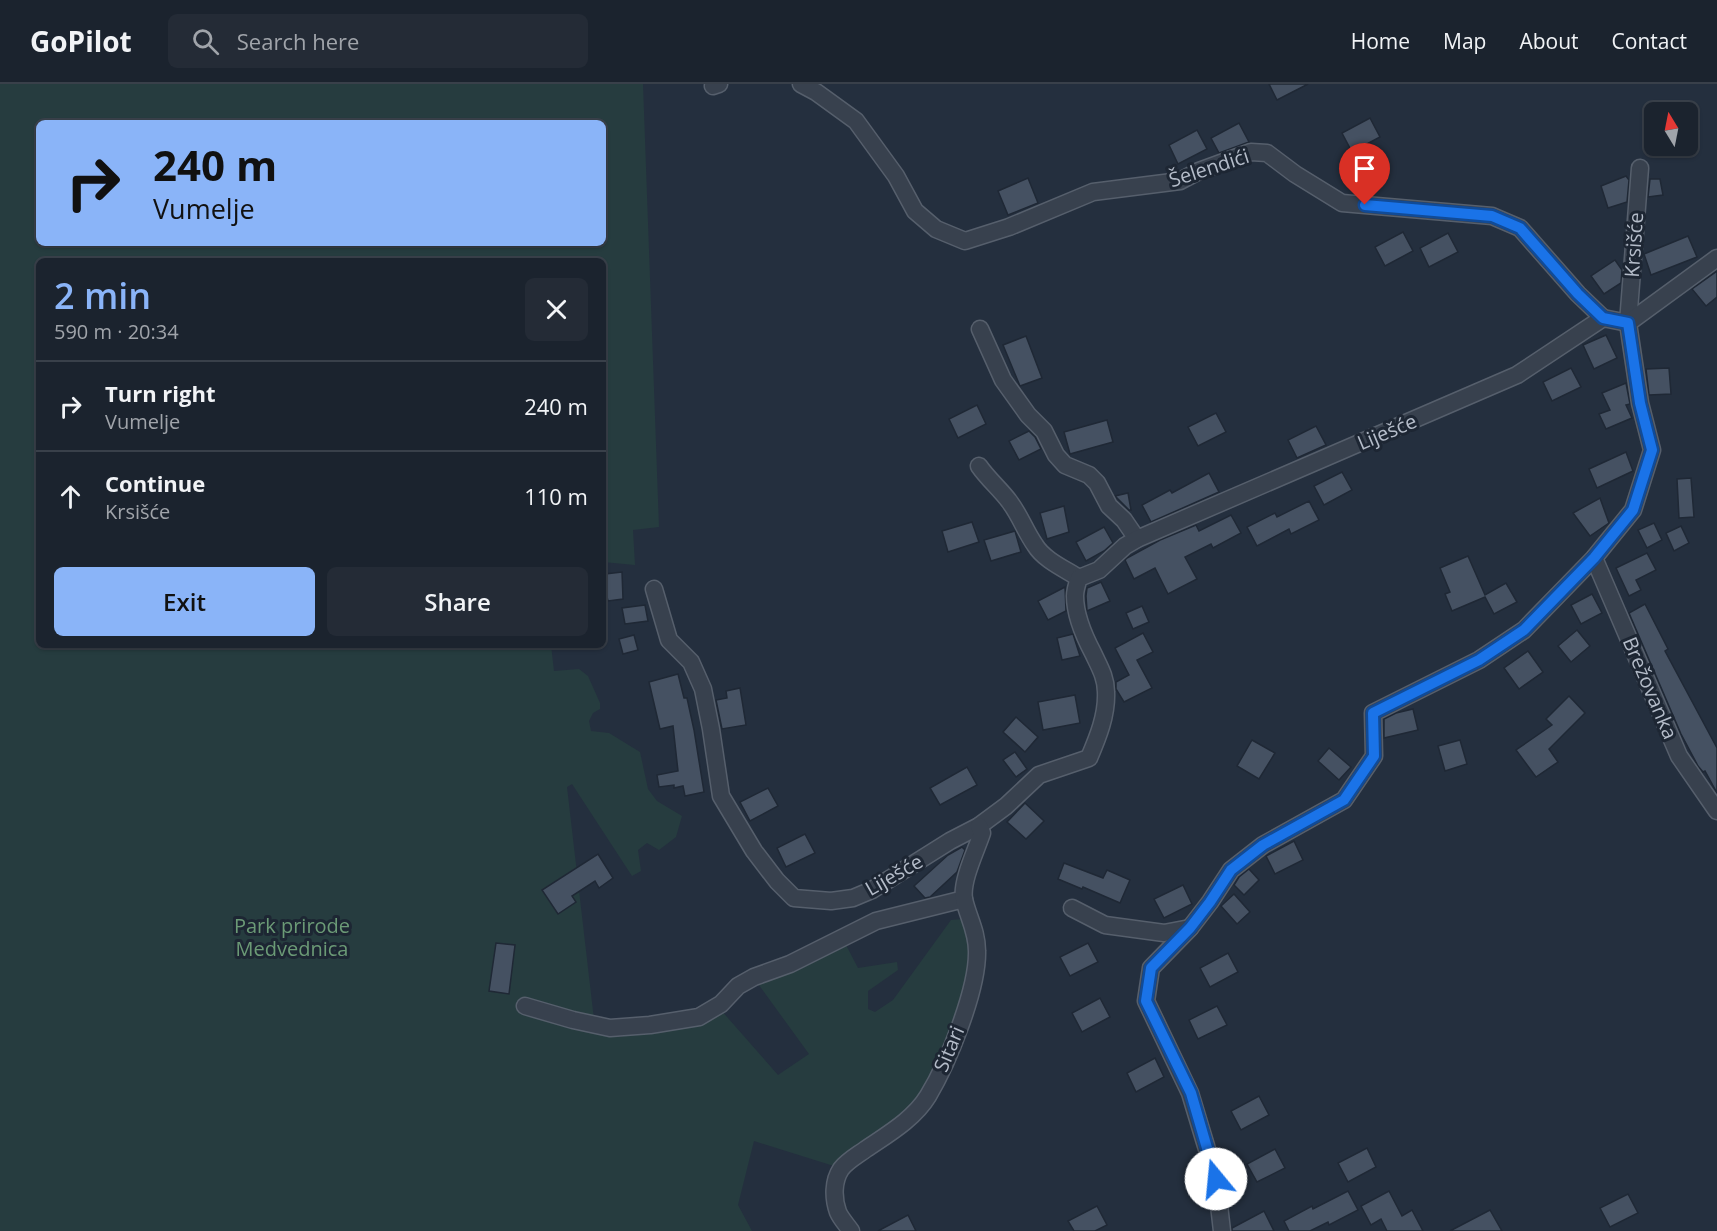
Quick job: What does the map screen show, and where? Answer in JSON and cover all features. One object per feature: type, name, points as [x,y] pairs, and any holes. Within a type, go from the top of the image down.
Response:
[{"type":"street","name":"Šelendići","points":[[801,84],[856,121],[896,176],[915,211],[936,229],[965,242],[1009,227],[1093,192],[1180,181],[1251,152],[1268,153],[1295,174],[1342,203],[1492,216],[1520,228],[1578,294],[1603,318]]},
{"type":"street","name":"Krsišće","points":[[1190,928],[1231,870],[1263,845],[1344,800],[1374,756],[1373,713],[1479,660],[1524,630],[1594,558],[1633,510],[1652,450],[1640,403],[1628,323],[1640,168]]},
{"type":"street","name":"Krsišće","points":[[1628,323],[1717,258]]},
{"type":"street","points":[[1603,318],[1628,323]]},
{"type":"street","name":"Liješće","points":[[654,590],[669,640],[691,662],[703,689],[721,796],[754,851],[777,881],[795,898],[831,901],[854,898],[896,876],[950,841],[980,826],[1039,776],[1089,758],[1105,714],[1106,692],[1103,674],[1087,642],[1077,614],[1075,595],[1079,578],[1099,570],[1125,546],[1137,539],[1517,375],[1603,318]]},
{"type":"street","points":[[980,329],[1003,380],[1028,415],[1044,432],[1056,455],[1065,465],[1089,475],[1097,483],[1108,506],[1124,520],[1137,539]]},
{"type":"street","points":[[979,466],[1009,501],[1036,547],[1079,578]]},
{"type":"street","name":"Brežovanka","points":[[1594,558],[1679,756],[1717,811]]},
{"type":"street","name":"Sitari","points":[[851,1231],[839,1214],[834,1197],[836,1179],[843,1167],[909,1118],[927,1098],[960,1026],[976,972],[977,950],[974,927],[964,899],[964,885],[982,833],[980,826]]},
{"type":"street","points":[[525,1006],[610,1028],[650,1025],[699,1017],[722,1004],[738,986],[754,977],[790,964],[876,921],[964,899]]},
{"type":"street","points":[[1072,908],[1105,925],[1164,933],[1190,928]]},
{"type":"street","points":[[1190,928],[1151,968],[1146,1001],[1191,1093],[1216,1179],[1222,1231]]},
{"type":"green space","name":"Park prirode Medvednica","points":[[0,84],[643,84],[659,527],[633,530],[635,565],[606,562],[606,258],[36,258],[36,648],[551,648],[554,671],[579,669],[588,676],[600,703],[600,709],[593,713],[589,721],[591,731],[609,733],[640,752],[648,789],[657,801],[682,816],[676,837],[659,850],[647,843],[638,850],[641,871],[632,876],[572,784],[567,787],[595,1028],[619,1037],[665,1029],[720,1009],[778,1075],[809,1054],[756,981],[846,945],[858,968],[897,962],[898,970],[868,991],[868,1009],[875,1012],[893,1000],[951,920],[963,919],[970,926],[971,968],[951,1033],[921,1098],[837,1167],[754,1141],[738,1205],[752,1231],[0,1231]]},
{"type":"building","points":[[1269,84],[1308,84],[1277,100]]},
{"type":"building","points":[[1370,118],[1380,137],[1352,152],[1342,133]]},
{"type":"building","points":[[1239,123],[1249,142],[1219,153],[1211,138]]},
{"type":"building","points":[[1197,130],[1207,149],[1178,164],[1169,145]]},
{"type":"building","points":[[1626,176],[1629,180],[1627,202],[1608,208],[1601,186]]},
{"type":"building","points":[[1028,178],[1038,203],[1008,215],[998,191]]},
{"type":"building","points":[[1650,179],[1660,179],[1663,195],[1648,197]]},
{"type":"building","points":[[1403,232],[1413,251],[1385,266],[1375,247]]},
{"type":"building","points":[[1448,233],[1458,252],[1429,267],[1420,248]]},
{"type":"building","points":[[1688,236],[1697,257],[1651,275],[1644,254]]},
{"type":"building","points":[[1615,260],[1622,270],[1621,283],[1604,294],[1591,276]]},
{"type":"building","points":[[1717,271],[1717,297],[1706,306],[1692,289]]},
{"type":"building","points":[[1606,335],[1617,358],[1594,369],[1583,345]]},
{"type":"building","points":[[1026,336],[1042,378],[1020,386],[1003,345]]},
{"type":"building","points":[[1571,368],[1581,387],[1552,401],[1543,382]]},
{"type":"building","points":[[1669,368],[1671,394],[1649,395],[1646,369]]},
{"type":"building","points":[[1626,383],[1630,404],[1626,405],[1632,418],[1606,429],[1599,414],[1610,410],[1602,393]]},
{"type":"building","points":[[977,405],[986,424],[958,438],[949,419]]},
{"type":"building","points":[[1216,413],[1226,432],[1198,446],[1188,427]]},
{"type":"building","points":[[1107,420],[1113,442],[1070,454],[1064,432]]},
{"type":"building","points":[[1316,426],[1326,445],[1297,458],[1288,440]]},
{"type":"building","points":[[1029,431],[1041,449],[1019,460],[1009,441]]},
{"type":"building","points":[[1626,452],[1633,471],[1597,488],[1589,469]]},
{"type":"building","points":[[1342,472],[1352,490],[1324,505],[1314,486]]},
{"type":"building","points":[[1209,473],[1219,492],[1151,522],[1142,505],[1170,490],[1172,493]]},
{"type":"building","points":[[1691,478],[1694,517],[1679,518],[1677,479]]},
{"type":"building","points":[[1128,493],[1131,510],[1115,496]]},
{"type":"building","points":[[1600,498],[1609,523],[1590,536],[1573,513]]},
{"type":"building","points":[[1309,501],[1319,520],[1291,534],[1289,529],[1257,546],[1247,527],[1275,513],[1277,517]]},
{"type":"building","points":[[1064,506],[1069,532],[1047,539],[1040,513]]},
{"type":"building","points":[[1231,515],[1241,533],[1213,548],[1211,544],[1185,557],[1197,579],[1168,594],[1155,568],[1134,579],[1125,560],[1127,558],[1160,540],[1196,525],[1199,531]]},
{"type":"building","points":[[972,522],[979,542],[948,552],[942,531]]},
{"type":"building","points":[[1654,523],[1662,540],[1647,548],[1638,530]]},
{"type":"building","points":[[1681,526],[1689,543],[1674,551],[1666,533]]},
{"type":"building","points":[[1104,527],[1113,543],[1086,561],[1076,542]]},
{"type":"building","points":[[1015,531],[1021,552],[991,561],[984,540]]},
{"type":"building","points":[[1647,553],[1656,570],[1636,580],[1641,590],[1629,596],[1616,568]]},
{"type":"building","points":[[1468,556],[1485,595],[1506,583],[1517,602],[1494,614],[1485,597],[1452,611],[1445,594],[1450,592],[1440,568]]},
{"type":"building","points":[[622,572],[623,599],[608,601],[606,574]]},
{"type":"building","points":[[1101,582],[1110,601],[1087,611],[1087,588]]},
{"type":"building","points":[[1065,587],[1066,611],[1048,620],[1038,601]]},
{"type":"building","points":[[1592,594],[1602,613],[1581,624],[1571,605]]},
{"type":"building","points":[[1645,604],[1668,649],[1665,651],[1717,748],[1717,793],[1705,771],[1703,772],[1698,766],[1681,734],[1629,613]]},
{"type":"building","points":[[645,605],[648,621],[625,624],[622,608]]},
{"type":"building","points":[[1142,606],[1149,622],[1133,629],[1126,613]]},
{"type":"building","points":[[1577,630],[1590,646],[1571,662],[1558,646]]},
{"type":"building","points":[[1143,633],[1153,652],[1137,660],[1152,688],[1124,702],[1116,689],[1116,682],[1129,675],[1115,648]]},
{"type":"building","points":[[1073,634],[1080,656],[1062,660],[1057,638]]},
{"type":"building","points":[[634,635],[638,650],[623,654],[619,639]]},
{"type":"building","points":[[1528,651],[1543,672],[1519,689],[1504,668]]},
{"type":"building","points":[[678,674],[684,698],[687,698],[704,792],[685,796],[683,786],[659,787],[657,775],[678,771],[673,726],[660,729],[649,682]]},
{"type":"building","points":[[740,688],[746,725],[722,729],[716,700],[727,698],[726,691]]},
{"type":"building","points":[[1075,695],[1080,723],[1043,730],[1038,702]]},
{"type":"building","points":[[1569,696],[1585,713],[1549,749],[1558,762],[1536,777],[1516,750],[1552,725],[1546,719]]},
{"type":"building","points":[[1413,709],[1418,730],[1384,738],[1384,719]]},
{"type":"building","points":[[1016,717],[1038,737],[1025,752],[1003,732]]},
{"type":"building","points":[[1252,740],[1275,753],[1259,779],[1237,766]]},
{"type":"building","points":[[1460,740],[1467,764],[1445,771],[1438,746]]},
{"type":"building","points":[[1329,748],[1351,767],[1339,780],[1318,761]]},
{"type":"building","points":[[1015,752],[1027,769],[1016,777],[1003,760]]},
{"type":"building","points":[[967,767],[977,785],[940,805],[930,788]]},
{"type":"building","points":[[768,788],[778,806],[750,821],[740,802]]},
{"type":"building","points":[[1025,803],[1044,821],[1026,839],[1007,822]]},
{"type":"building","points":[[805,834],[815,853],[786,867],[777,848]]},
{"type":"building","points":[[1294,841],[1303,860],[1275,874],[1266,856]]},
{"type":"building","points":[[962,847],[965,850],[957,872],[930,897],[925,898],[914,886],[948,855]]},
{"type":"building","points":[[598,854],[613,878],[599,888],[595,881],[572,896],[576,902],[558,914],[542,890]]},
{"type":"building","points":[[1064,863],[1103,878],[1107,870],[1130,880],[1120,903],[1058,879]]},
{"type":"building","points":[[1249,869],[1259,880],[1244,895],[1234,885],[1239,877]]},
{"type":"building","points":[[1183,885],[1192,904],[1164,918],[1154,899]]},
{"type":"building","points":[[1234,894],[1250,912],[1237,924],[1221,906]]},
{"type":"building","points":[[496,943],[515,945],[509,994],[489,991]]},
{"type":"building","points":[[1088,943],[1098,962],[1070,976],[1060,957]]},
{"type":"building","points":[[1228,953],[1238,972],[1210,987],[1200,968]]},
{"type":"building","points":[[1100,998],[1110,1017],[1082,1032],[1072,1013]]},
{"type":"building","points":[[1217,1006],[1227,1025],[1198,1039],[1189,1020]]},
{"type":"building","points":[[1155,1058],[1164,1077],[1136,1092],[1127,1073]]},
{"type":"building","points":[[1259,1096],[1269,1115],[1241,1130],[1231,1111]]},
{"type":"building","points":[[1367,1148],[1376,1167],[1348,1182],[1338,1163]]},
{"type":"building","points":[[1275,1149],[1285,1168],[1257,1182],[1247,1164]]},
{"type":"building","points":[[1348,1191],[1358,1210],[1329,1225],[1328,1222],[1310,1231],[1289,1231],[1284,1221]]},
{"type":"building","points":[[1389,1191],[1402,1216],[1412,1210],[1423,1231],[1387,1231],[1381,1219],[1371,1225],[1361,1206]]},
{"type":"building","points":[[1628,1194],[1638,1213],[1610,1227],[1600,1208]]},
{"type":"building","points":[[1097,1206],[1107,1225],[1095,1231],[1074,1231],[1068,1221]]},
{"type":"building","points":[[1490,1210],[1502,1231],[1450,1231]]},
{"type":"building","points":[[1264,1211],[1274,1231],[1232,1231],[1232,1228]]},
{"type":"building","points":[[908,1215],[916,1231],[878,1231]]},
{"type":"route","points":[[1216,1179],[1191,1093],[1146,1001],[1151,968],[1190,928],[1231,870],[1263,845],[1344,800],[1374,756],[1373,713],[1479,660],[1524,630],[1594,558],[1633,510],[1652,450],[1640,403],[1628,323],[1603,318],[1578,294],[1520,228],[1492,216],[1365,205]]}]
